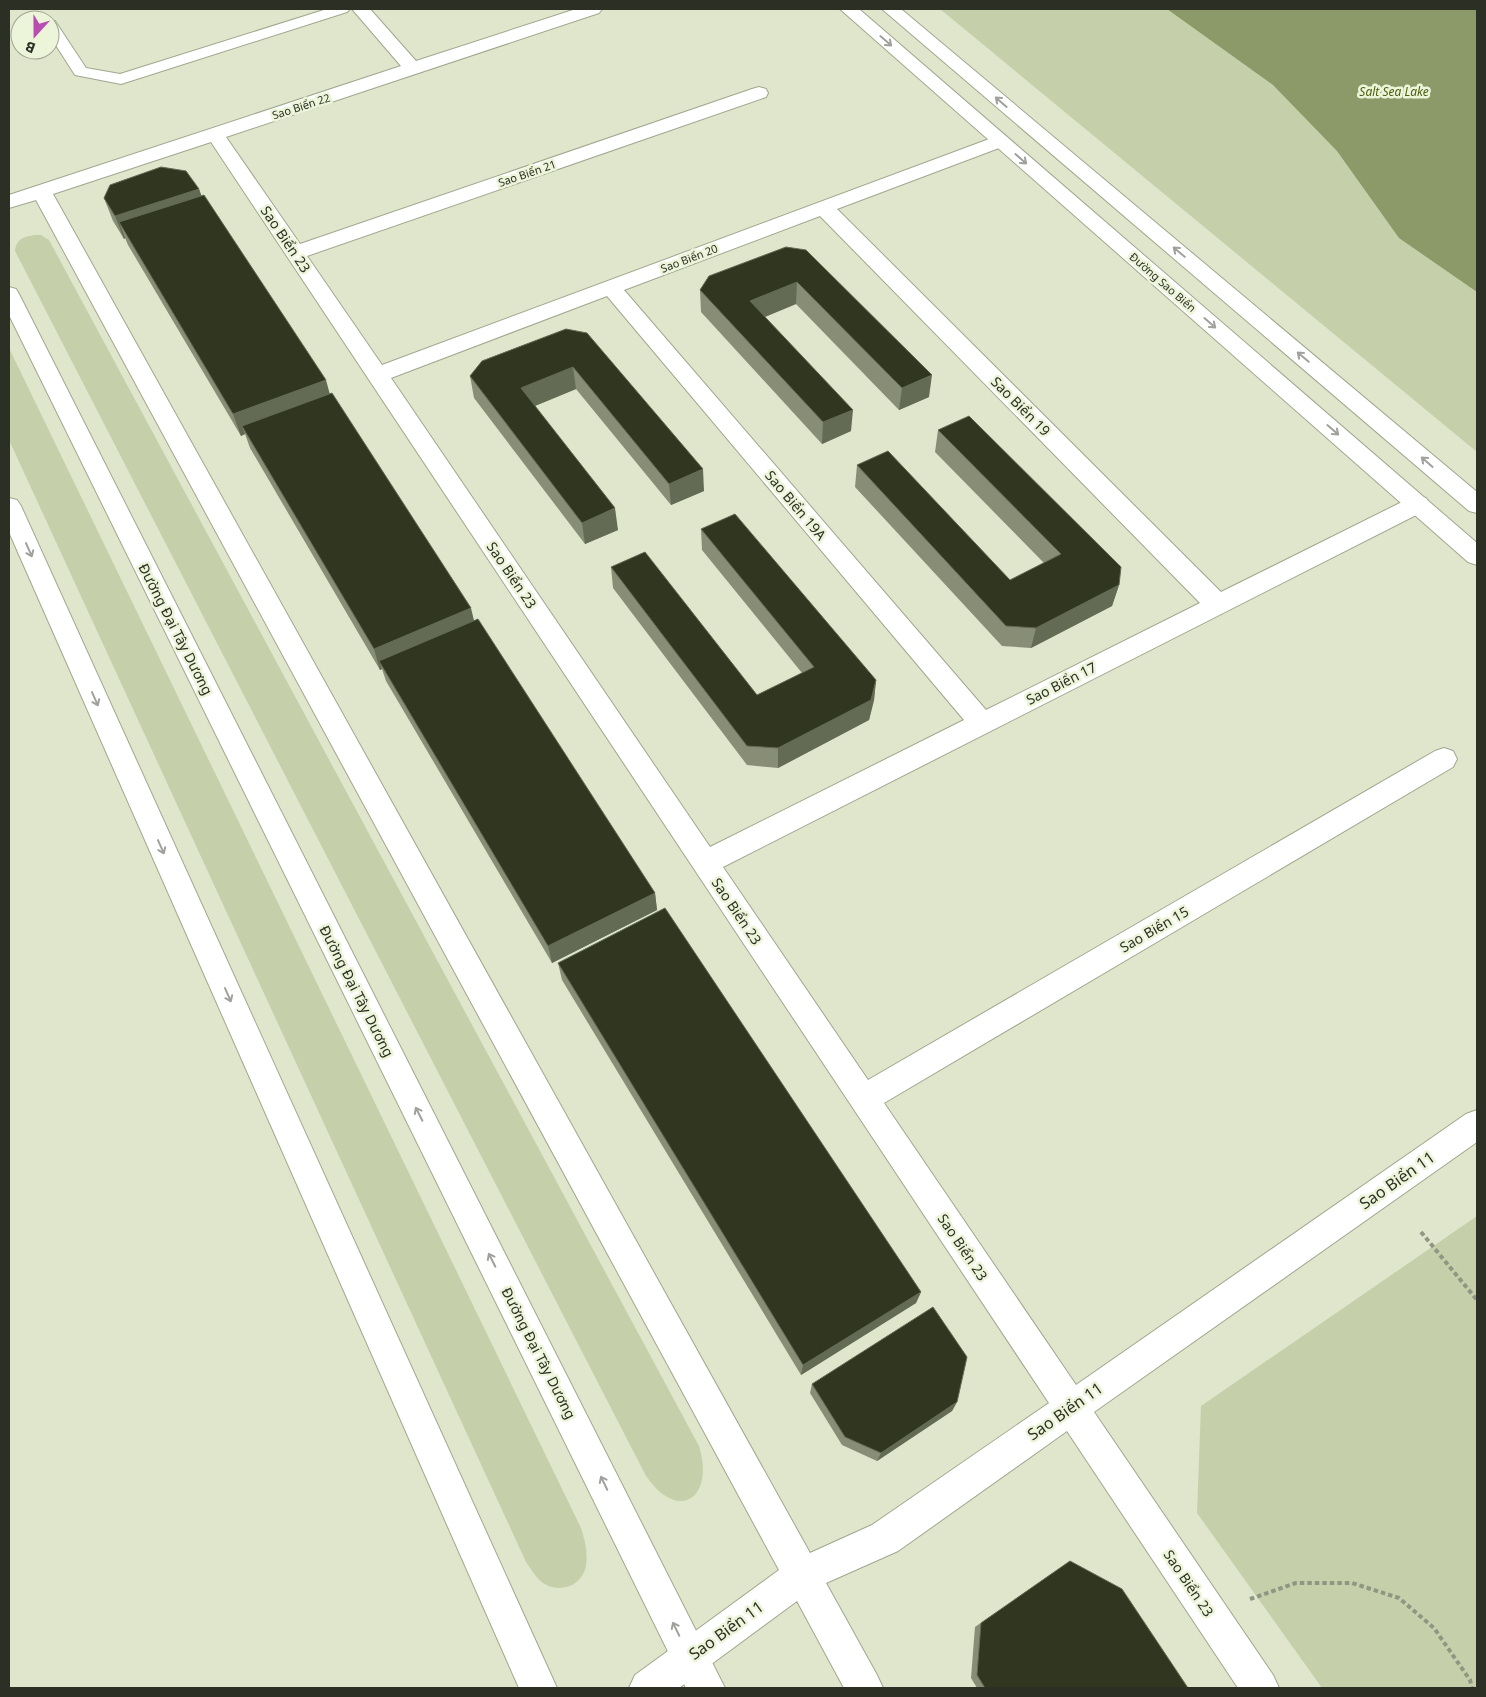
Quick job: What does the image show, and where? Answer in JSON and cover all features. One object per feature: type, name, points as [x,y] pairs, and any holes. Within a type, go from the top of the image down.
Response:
[{"type":"street","points":[[360,9],[413,68]]},
{"type":"street","name":"Sao Biển 22","points":[[9,202],[593,9]]},
{"type":"street","name":"Đường Sao Biển","points":[[849,9],[1477,556]]},
{"type":"street","points":[[891,9],[1477,505]]},
{"type":"street","name":"Sao Biển 21","points":[[295,253],[759,93]]},
{"type":"street","name":"Sao Biển 20","points":[[377,375],[1033,129]]},
{"type":"street","name":"Sao Biển 23","points":[[215,134],[1260,1688]]},
{"type":"street","points":[[41,191],[864,1688]]},
{"type":"street","name":"Sao Biển 19","points":[[823,207],[1218,605]]},
{"type":"street","name":"Sao Biển 19A","points":[[610,287],[982,723]]},
{"type":"street","name":"Đường Đại Tây Dương","points":[[9,294],[706,1688]]},
{"type":"street","name":"Sao Biển 17","points":[[705,862],[1454,486]]},
{"type":"street","points":[[9,506],[538,1688]]},
{"type":"street","name":"Sao Biển 15","points":[[863,1099],[1444,759]]},
{"type":"street","name":"Sao Biển 11","points":[[648,1688],[802,1575],[885,1538],[1477,1124]]},
{"type":"lane","points":[[60,39],[81,72],[121,80],[342,9]]},
{"type":"path","points":[[1421,1232],[1477,1300]]},
{"type":"path","points":[[1243,1602],[1260,1594],[1296,1583],[1352,1583],[1399,1598],[1434,1628],[1470,1680],[1472,1688]]},
{"type":"shaded area","points":[[940,9],[1477,9],[1477,452]]},
{"type":"shaded area","points":[[41,235],[49,240],[699,1446],[703,1464],[702,1479],[698,1491],[691,1498],[681,1501],[670,1499],[658,1491],[646,1476],[15,251],[16,246],[23,238]]},
{"type":"shaded area","points":[[9,348],[581,1528],[586,1547],[586,1566],[580,1579],[569,1586],[556,1588],[543,1583],[526,1562],[9,440]]},
{"type":"shaded area","points":[[1477,1216],[1477,1688],[1322,1688],[1197,1513],[1201,1406]]},
{"type":"water","name":"Salt Sea Lake","points":[[1167,9],[1477,9],[1477,292],[1399,238],[1337,151],[1273,85]]},
{"type":"building","points":[[161,167],[186,171],[199,189],[115,216],[104,198],[110,185]]},
{"type":"building","points":[[204,195],[326,380],[233,414],[119,222]]},
{"type":"building","points":[[786,247],[806,250],[932,375],[902,388],[797,282],[750,301],[853,410],[823,422],[700,290],[709,276]]},
{"type":"building","points":[[566,329],[587,333],[703,469],[669,484],[573,367],[521,388],[615,508],[582,523],[470,376],[482,361]]},
{"type":"building","points":[[332,393],[471,608],[374,649],[242,426]]},
{"type":"building","points":[[969,416],[1121,567],[1119,585],[1036,628],[1006,626],[857,465],[888,451],[1010,580],[1061,554],[938,430]]},
{"type":"building","points":[[735,514],[876,680],[871,700],[778,748],[747,746],[611,567],[645,552],[757,695],[814,667],[701,529]]},
{"type":"building","points":[[478,619],[655,893],[548,946],[379,661]]},
{"type":"building","points":[[665,908],[921,1292],[803,1365],[558,963]]},
{"type":"building","points":[[933,1307],[967,1357],[957,1402],[881,1453],[845,1437],[812,1384]]},
{"type":"building","points":[[1070,1561],[1122,1589],[1188,1688],[985,1688],[977,1675],[981,1623]]}]
